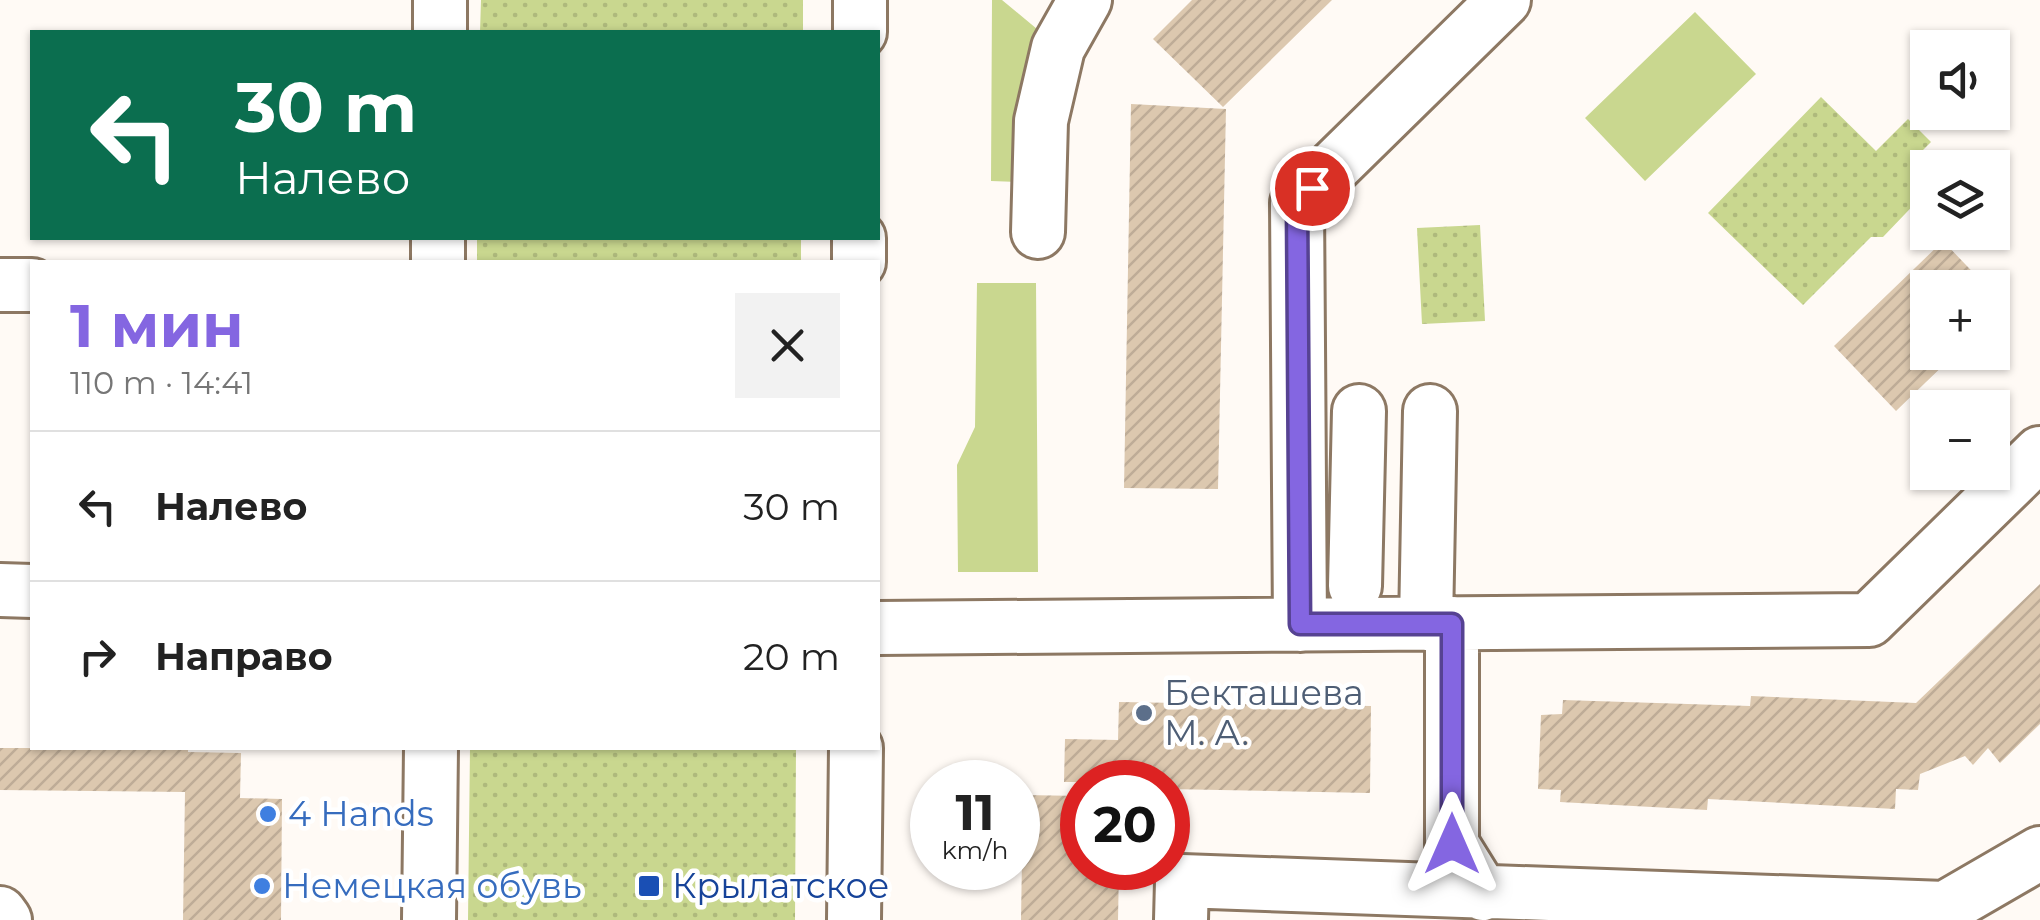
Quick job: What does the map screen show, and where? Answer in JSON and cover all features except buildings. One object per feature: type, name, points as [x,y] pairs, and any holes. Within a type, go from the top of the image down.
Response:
[{"type":"street","points":[[440,0],[440,30]]},
{"type":"street","points":[[860,0],[860,30]]},
{"type":"street","points":[[1038,232],[1041,121],[1058,48],[1085,0]]},
{"type":"street","points":[[1300,624],[1297,202],[1504,0]]},
{"type":"street","points":[[0,285],[30,285]]},
{"type":"street","points":[[1355,586],[1359,411]]},
{"type":"street","points":[[1430,411],[1452,844],[1483,894]]},
{"type":"street","points":[[880,628],[1869,620],[2040,453]]},
{"type":"street","points":[[1299,516],[1356,516]]},
{"type":"street","points":[[0,590],[30,591]]},
{"type":"street","points":[[429,920],[431,750]]},
{"type":"street","points":[[854,920],[856,750]]},
{"type":"street","points":[[1181,920],[1182,881],[1945,908],[2040,853]]},
{"type":"street","points":[[0,913],[6,920]]},
{"type":"green space","points":[[481,0],[803,0],[803,30],[480,30]]},
{"type":"green space","points":[[992,0],[1002,0],[1043,34],[1021,182],[991,181]]},
{"type":"green space","points":[[1695,12],[1756,74],[1645,181],[1585,118]]},
{"type":"green space","points":[[1821,97],[1876,151],[1908,119],[1910,130],[1919,130],[1931,142],[1923,150],[1910,150],[1910,209],[1883,237],[1871,237],[1803,305],[1708,213]]},
{"type":"green space","points":[[1480,225],[1485,321],[1422,324],[1417,228]]},
{"type":"green space","points":[[477,240],[801,240],[801,260],[477,260]]},
{"type":"green space","points":[[977,283],[1036,283],[1038,572],[958,572],[957,465],[975,427]]},
{"type":"green space","points":[[470,750],[796,750],[795,920],[468,920]]},
{"type":"place","name":"Бекташева М. А.","points":[[1144,713]]},
{"type":"place","name":"4 Hands","points":[[268,814]]},
{"type":"place","name":"Немецкая обувь","points":[[262,886]]},
{"type":"place","name":"Крылатское","points":[[649,886]]},
{"type":"route","points":[[1312,188],[1297,202],[1300,624],[1452,624],[1452,844]]}]
